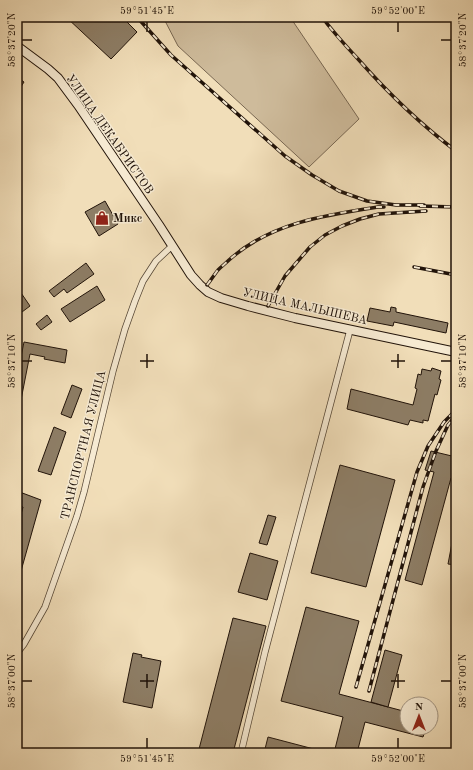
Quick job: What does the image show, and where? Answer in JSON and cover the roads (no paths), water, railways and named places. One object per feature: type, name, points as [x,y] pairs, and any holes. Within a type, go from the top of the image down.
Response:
[{"type":"main road","name":"УЛИЦА ДЕКАБРИСТОВ","points":[[17,46],[58,78],[78,105],[172,246]]},
{"type":"main road","name":"УЛИЦА МАЛЫШЕВА","points":[[172,246],[191,275],[200,285],[208,292],[221,298],[295,318],[456,352]]},
{"type":"street","name":"ТРАНСПОРТНАЯ УЛИЦА","points":[[17,654],[45,607],[77,516],[117,357],[135,301],[143,281],[156,261],[172,246]]},
{"type":"street","points":[[240,753],[267,644],[350,330]]},
{"type":"railway","points":[[137,17],[171,55],[285,156],[312,175],[339,191],[367,201],[396,205],[424,205]]},
{"type":"railway","points":[[322,17],[369,72],[417,119],[456,151]]},
{"type":"railway","points":[[420,206],[456,207]]},
{"type":"railway","points":[[207,285],[218,270],[245,247],[280,229],[338,213],[384,207]]},
{"type":"railway","points":[[268,306],[285,276],[310,247],[325,235],[342,226],[379,214],[426,211]]},
{"type":"railway","points":[[414,267],[456,275]]},
{"type":"railway","points":[[356,687],[417,472],[428,446],[444,422],[456,410]]},
{"type":"railway","points":[[369,691],[423,487],[436,451],[448,425],[452,420]]},
{"type":"place","name":"Микс","points":[[102,218]]}]
